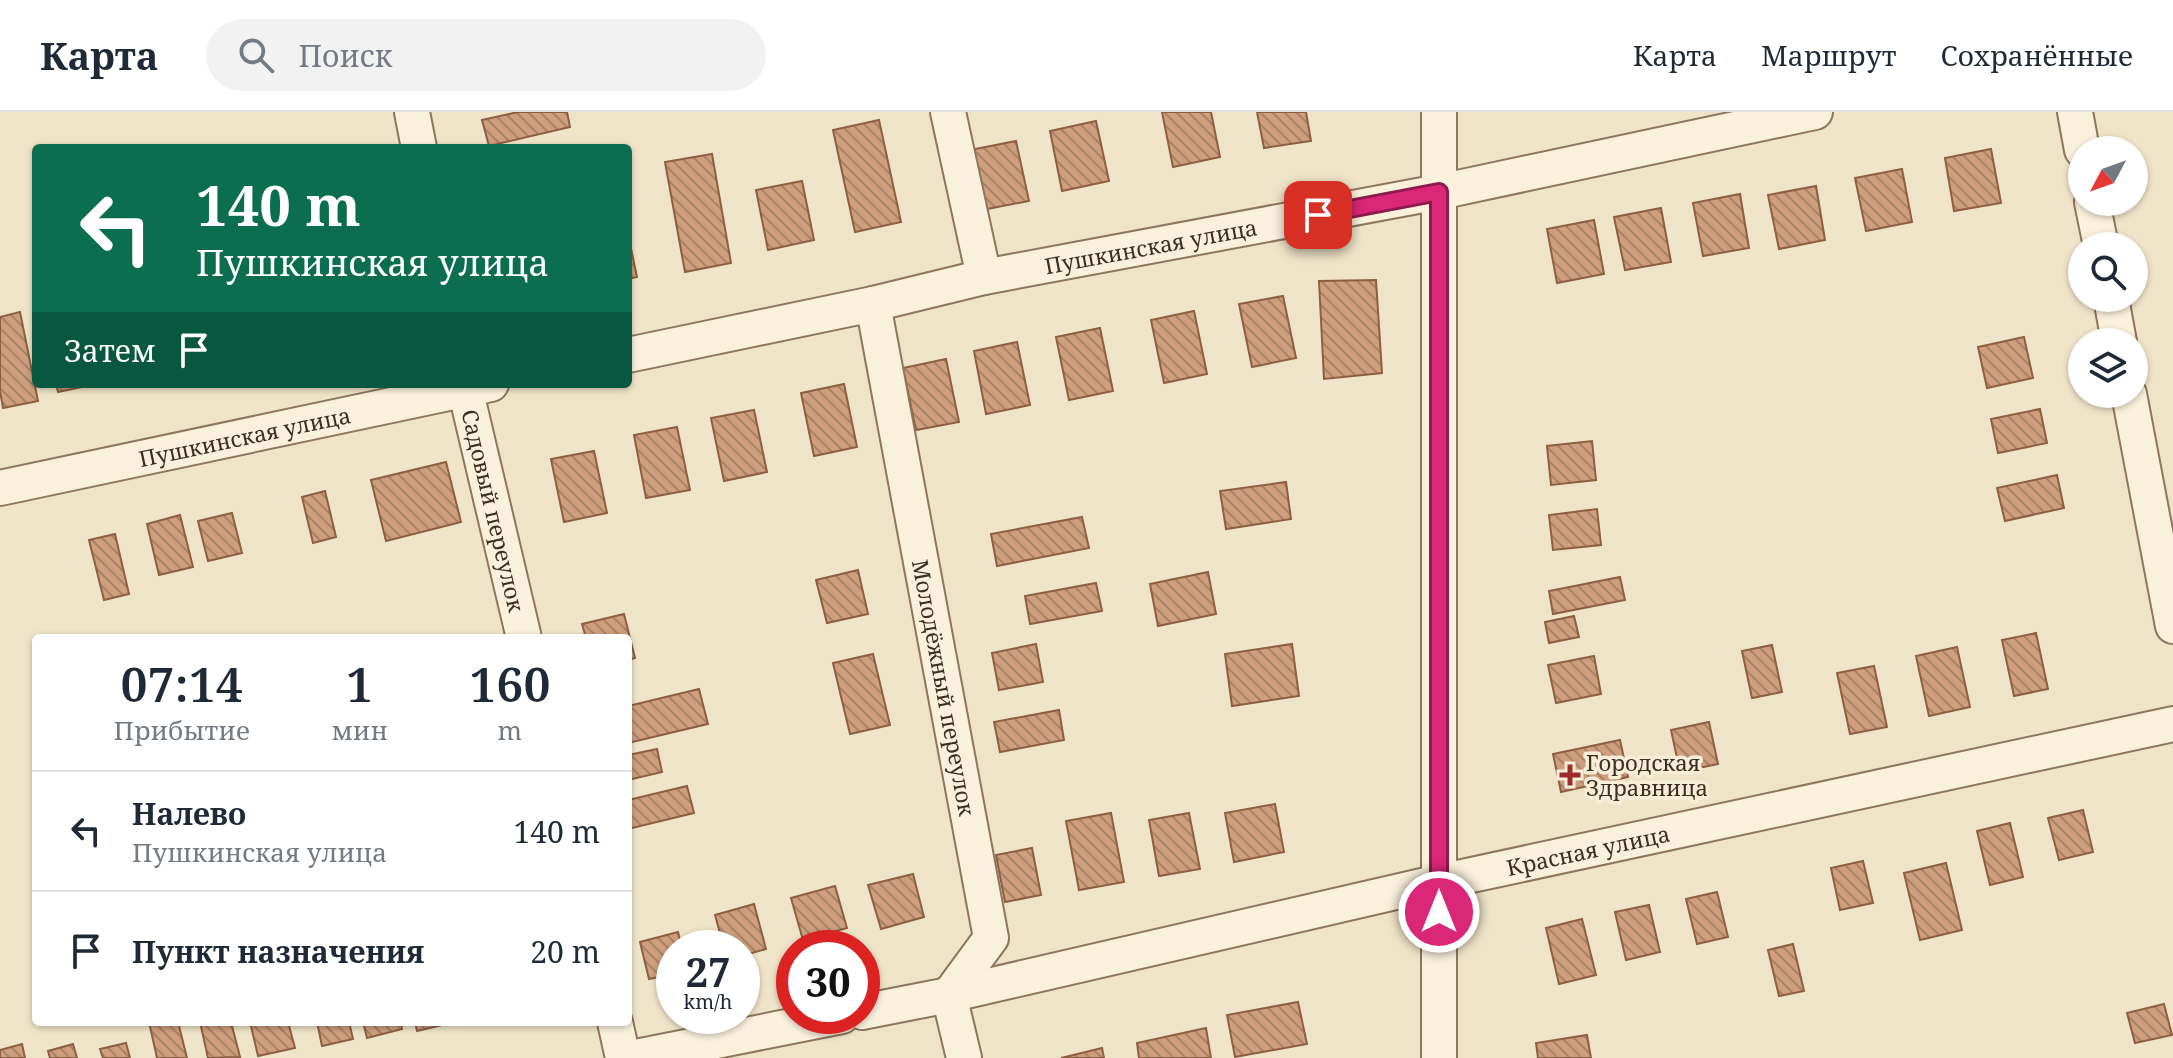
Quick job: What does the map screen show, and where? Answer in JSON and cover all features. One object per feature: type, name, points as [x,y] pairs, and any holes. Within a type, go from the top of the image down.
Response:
[{"type":"street","points":[[412,112],[418,144]]},
{"type":"street","points":[[948,112],[984,277]]},
{"type":"street","points":[[1439,112],[1439,1058]]},
{"type":"street","name":"Пушкинская улица","points":[[632,354],[873,304],[984,277],[1439,192],[1815,112]]},
{"type":"street","points":[[2075,112],[2079,136]]},
{"type":"street","name":"Молодёжный переулок","points":[[873,304],[991,938],[949,995]]},
{"type":"street","name":"Пушкинская улица","points":[[0,488],[464,388]]},
{"type":"street","name":"Садовый переулок","points":[[473,388],[523,634]]},
{"type":"street","points":[[2132,408],[2173,626]]},
{"type":"street","name":"Красная улица","points":[[880,1008],[1439,882],[2173,724]]},
{"type":"street","points":[[949,995],[964,1058]]},
{"type":"street","points":[[616,1026],[623,1058]]},
{"type":"street","points":[[631,1058],[776,1029]]},
{"type":"building","points":[[518,112],[567,112],[570,127],[488,144],[482,120]]},
{"type":"building","points":[[1162,112],[1211,112],[1220,157],[1173,167]]},
{"type":"building","points":[[1257,112],[1306,112],[1311,141],[1264,148]]},
{"type":"building","points":[[879,120],[901,222],[855,232],[833,130]]},
{"type":"building","points":[[1096,121],[1109,181],[1062,191],[1050,131]]},
{"type":"building","points":[[1016,141],[1029,201],[982,210],[970,150]]},
{"type":"building","points":[[1991,149],[2001,203],[1954,211],[1945,158]]},
{"type":"building","points":[[712,154],[731,263],[685,272],[665,162]]},
{"type":"building","points":[[1902,169],[1912,222],[1866,231],[1855,178]]},
{"type":"building","points":[[802,181],[814,240],[768,250],[756,190]]},
{"type":"building","points":[[1816,186],[1825,240],[1779,249],[1768,195]]},
{"type":"building","points":[[1740,194],[1749,248],[1703,256],[1693,203]]},
{"type":"building","points":[[1661,208],[1671,262],[1625,270],[1614,217]]},
{"type":"building","points":[[1594,220],[1604,274],[1557,283],[1547,229]]},
{"type":"building","points":[[632,253],[637,277],[632,278]]},
{"type":"building","points":[[1376,280],[1382,373],[1324,379],[1319,281]]},
{"type":"building","points":[[1283,296],[1296,358],[1252,367],[1239,304]]},
{"type":"building","points":[[1194,311],[1207,374],[1164,383],[1151,320]]},
{"type":"building","points":[[20,312],[32,371],[32,388],[35,388],[38,401],[3,408],[0,391],[0,317]]},
{"type":"building","points":[[1100,328],[1113,391],[1069,400],[1056,337]]},
{"type":"building","points":[[2024,337],[2033,378],[1987,388],[1978,347]]},
{"type":"building","points":[[1017,342],[1030,405],[986,414],[974,351]]},
{"type":"building","points":[[946,359],[959,422],[916,430],[903,368]]},
{"type":"building","points":[[844,384],[857,447],[814,456],[801,393]]},
{"type":"building","points":[[57,388],[77,388],[58,392]]},
{"type":"building","points":[[2040,409],[2047,443],[1998,453],[1991,419]]},
{"type":"building","points":[[754,410],[767,472],[724,481],[711,418]]},
{"type":"building","points":[[677,427],[690,490],[646,498],[634,435]]},
{"type":"building","points":[[1592,441],[1596,480],[1551,485],[1547,446]]},
{"type":"building","points":[[594,451],[607,513],[564,522],[551,459]]},
{"type":"building","points":[[446,462],[461,522],[386,541],[371,480]]},
{"type":"building","points":[[2057,475],[2064,508],[2005,521],[1997,488]]},
{"type":"building","points":[[1286,482],[1291,519],[1226,529],[1220,491]]},
{"type":"building","points":[[325,491],[336,537],[313,543],[302,497]]},
{"type":"building","points":[[1597,509],[1601,545],[1553,550],[1549,515]]},
{"type":"building","points":[[232,513],[242,553],[208,561],[198,521]]},
{"type":"building","points":[[180,515],[193,567],[159,575],[147,524]]},
{"type":"building","points":[[1082,517],[1089,548],[997,566],[991,534]]},
{"type":"building","points":[[115,534],[129,594],[104,600],[89,540]]},
{"type":"building","points":[[858,570],[868,614],[827,623],[816,580]]},
{"type":"building","points":[[1208,572],[1216,614],[1158,626],[1150,584]]},
{"type":"building","points":[[1620,577],[1625,600],[1553,614],[1549,591]]},
{"type":"building","points":[[1096,583],[1102,611],[1030,624],[1025,596]]},
{"type":"building","points":[[624,614],[629,634],[585,634],[582,624]]},
{"type":"building","points":[[1574,616],[1579,637],[1549,643],[1545,622]]},
{"type":"building","points":[[2036,633],[2048,689],[2014,696],[2002,640]]},
{"type":"building","points":[[1036,644],[1043,682],[999,690],[992,653]]},
{"type":"building","points":[[1292,644],[1299,696],[1232,706],[1225,654]]},
{"type":"building","points":[[1772,645],[1782,692],[1752,698],[1742,651]]},
{"type":"building","points":[[1957,647],[1970,707],[1929,716],[1916,656]]},
{"type":"building","points":[[873,654],[890,725],[850,734],[833,663]]},
{"type":"building","points":[[1594,656],[1601,694],[1556,703],[1548,665]]},
{"type":"building","points":[[1874,666],[1887,727],[1850,734],[1837,673]]},
{"type":"building","points":[[699,689],[708,724],[632,742],[632,705]]},
{"type":"building","points":[[1059,710],[1064,740],[1000,752],[994,722]]},
{"type":"building","points":[[1709,722],[1718,764],[1680,772],[1671,730]]},
{"type":"building","points":[[1620,740],[1628,777],[1561,792],[1553,754]]},
{"type":"building","points":[[657,749],[662,772],[632,779],[632,754]]},
{"type":"building","points":[[687,786],[694,813],[632,828],[632,799]]},
{"type":"building","points":[[1275,804],[1284,852],[1234,862],[1225,813]]},
{"type":"building","points":[[2083,810],[2093,852],[2059,860],[2048,818]]},
{"type":"building","points":[[1111,813],[1124,882],[1079,890],[1066,821]]},
{"type":"building","points":[[1189,813],[1200,869],[1159,876],[1149,820]]},
{"type":"building","points":[[2010,823],[2023,877],[1990,885],[1977,831]]},
{"type":"building","points":[[1032,848],[1041,895],[1005,902],[996,855]]},
{"type":"building","points":[[1863,861],[1873,903],[1840,910],[1831,868]]},
{"type":"building","points":[[1946,863],[1962,930],[1920,940],[1904,873]]},
{"type":"building","points":[[913,874],[924,917],[881,929],[868,885]]},
{"type":"building","points":[[835,886],[847,928],[800,930],[791,898]]},
{"type":"building","points":[[1717,892],[1728,937],[1697,944],[1686,899]]},
{"type":"building","points":[[754,904],[766,949],[760,951],[760,930],[719,930],[715,915]]},
{"type":"building","points":[[1649,905],[1660,952],[1626,960],[1615,912]]},
{"type":"building","points":[[1582,919],[1596,975],[1559,984],[1546,928]]},
{"type":"building","points":[[656,938],[656,978],[649,979],[640,942]]},
{"type":"building","points":[[1793,944],[1804,991],[1779,996],[1768,950]]},
{"type":"building","points":[[1298,1002],[1307,1044],[1235,1057],[1227,1015]]},
{"type":"building","points":[[2164,1004],[2172,1035],[2135,1043],[2127,1013]]},
{"type":"building","points":[[150,1026],[179,1026],[187,1058],[157,1058]]},
{"type":"building","points":[[201,1026],[232,1026],[240,1057],[208,1058]]},
{"type":"building","points":[[251,1026],[289,1026],[295,1048],[258,1056]]},
{"type":"building","points":[[318,1026],[350,1026],[353,1039],[322,1046]]},
{"type":"building","points":[[364,1026],[402,1026],[402,1029],[367,1038]]},
{"type":"building","points":[[416,1026],[438,1026],[417,1031]]},
{"type":"building","points":[[1206,1028],[1211,1058],[1139,1058],[1137,1043]]},
{"type":"building","points":[[1587,1035],[1591,1058],[1538,1058],[1536,1043]]},
{"type":"building","points":[[126,1043],[130,1058],[103,1058],[100,1049]]},
{"type":"building","points":[[22,1044],[25,1058],[0,1058],[0,1050]]},
{"type":"building","points":[[73,1044],[77,1058],[50,1058],[48,1051]]},
{"type":"building","points":[[1102,1048],[1104,1058],[1061,1058]]},
{"type":"place","name":"Городская Здравница","points":[[1570,775]]},
{"type":"route","points":[[1318,215],[1439,192],[1439,912]]}]
